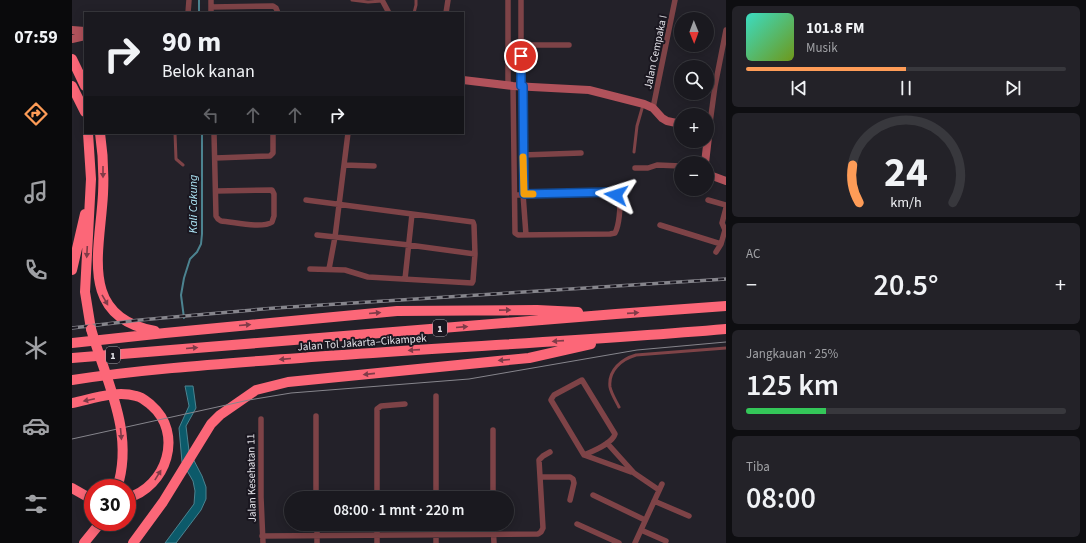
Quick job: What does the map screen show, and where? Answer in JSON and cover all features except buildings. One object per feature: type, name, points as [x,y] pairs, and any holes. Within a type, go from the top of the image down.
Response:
[{"type":"highway","points":[[72,59],[84,84]]},
{"type":"highway","points":[[72,86],[84,110]]},
{"type":"highway","points":[[88,134],[92,169],[85,292],[91,329],[120,420],[122,462],[119,479]]},
{"type":"highway","points":[[100,134],[103,161],[103,192],[97,262],[101,292],[107,304],[126,321],[139,327],[165,333]]},
{"type":"highway","points":[[72,270],[91,185]]},
{"type":"highway","name":"Jalan Tol Jakarta–Cikampek","points":[[72,358],[726,306]]},
{"type":"highway","points":[[72,343],[397,311],[537,310],[616,314]]},
{"type":"highway","name":"Jalan Tol Jakarta–Cikampek","points":[[72,380],[116,374],[301,358],[726,329]]},
{"type":"highway","points":[[133,543],[178,480],[211,424],[220,415],[256,390],[288,382],[529,358],[625,337]]},
{"type":"highway","points":[[72,403],[115,394],[130,395],[144,400],[155,409],[161,417],[166,426],[168,441],[167,456],[159,476],[145,489],[136,494]]},
{"type":"highway","points":[[72,488],[84,495]]},
{"type":"highway","points":[[140,543],[162,504]]},
{"type":"highway","points":[[84,543],[94,531]]},
{"type":"street","points":[[188,12],[189,0]]},
{"type":"street","points":[[211,0],[211,10],[273,6],[278,12]]},
{"type":"street","points":[[382,0],[388,12]]},
{"type":"street","points":[[446,12],[448,0]]},
{"type":"street","points":[[508,0],[523,155],[526,235]]},
{"type":"street","points":[[515,195],[612,192],[620,201],[618,228],[615,233],[610,234],[518,235],[515,233],[515,195],[516,86],[521,45],[521,0]]},
{"type":"street","name":"Jalan Cempaka I","points":[[653,108],[676,0]]},
{"type":"street","points":[[72,30],[84,30]]},
{"type":"street","points":[[712,108],[714,86],[726,30]]},
{"type":"street","points":[[72,39],[84,36]]},
{"type":"street","points":[[521,45],[569,45]]},
{"type":"street","points":[[464,80],[516,86],[589,90],[644,104],[653,108],[662,118],[674,122]]},
{"type":"street","points":[[214,134],[216,216],[221,221],[259,225],[270,224],[272,222],[274,216],[274,194],[269,190],[216,191]]},
{"type":"street","points":[[215,158],[270,156],[273,153],[274,134]]},
{"type":"street","points":[[329,268],[335,237],[348,134]]},
{"type":"street","points":[[523,155],[581,153]]},
{"type":"street","points":[[344,164],[374,166]]},
{"type":"street","points":[[635,168],[648,168],[658,164],[674,165]]},
{"type":"street","points":[[714,177],[726,181]]},
{"type":"street","points":[[306,200],[473,222],[474,225],[475,254],[472,283],[368,277],[345,270],[329,268],[310,269]]},
{"type":"street","points":[[708,200],[726,206],[722,223],[726,230],[721,244],[716,252]]},
{"type":"street","points":[[405,279],[412,214]]},
{"type":"street","points":[[660,225],[721,244]]},
{"type":"street","points":[[317,235],[475,254]]},
{"type":"street","points":[[584,455],[614,438],[615,434],[583,381],[580,380],[554,396],[551,400],[584,455],[634,473]]},
{"type":"street","points":[[436,396],[436,491]]},
{"type":"street","points":[[377,491],[377,409],[381,406],[405,404]]},
{"type":"street","points":[[316,416],[316,491]]},
{"type":"street","name":"Jalan Kesehatan 11","points":[[261,419],[261,497],[263,543]]},
{"type":"street","points":[[492,430],[493,491]]},
{"type":"street","points":[[606,443],[634,473],[659,490]]},
{"type":"street","points":[[262,536],[436,536],[533,534],[541,532],[543,528],[540,460],[543,456],[550,452]]},
{"type":"street","points":[[540,477],[570,477],[573,479],[574,483],[570,500]]},
{"type":"street","points":[[635,543],[662,484]]},
{"type":"street","points":[[593,495],[645,520]]},
{"type":"street","points":[[654,501],[689,516]]},
{"type":"street","points":[[577,524],[619,543]]},
{"type":"street","points":[[641,530],[666,541]]},
{"type":"street","points":[[317,531],[317,543]]},
{"type":"street","points":[[377,531],[377,543]]},
{"type":"street","points":[[436,531],[436,543]]},
{"type":"street","points":[[493,531],[494,543]]},
{"type":"lane","points":[[352,0],[368,2],[382,0]]},
{"type":"lane","points":[[414,12],[416,0]]},
{"type":"lane","points":[[634,152],[637,126],[644,104]]},
{"type":"lane","points":[[175,134],[176,159],[183,165]]},
{"type":"lane","points":[[619,407],[610,387],[610,380],[617,364],[622,360],[640,354],[726,348]]},
{"type":"water","points":[[185,386],[193,386],[196,408],[186,426],[189,451],[206,487],[206,499],[201,510],[176,543],[165,543],[194,504],[195,491],[193,481],[182,462],[179,428],[189,406]]},
{"type":"waterway","name":"Kali Cakung","points":[[199,0],[199,12]]},
{"type":"waterway","name":"Kali Cakung","points":[[184,318],[181,295],[184,278],[190,259],[197,252],[201,244],[202,234],[202,134]]},
{"type":"tram line","points":[[72,439],[249,400],[291,393],[469,379],[637,350],[726,342]]},
{"type":"railway","points":[[72,328],[140,320],[275,308],[726,279]]},
{"type":"slow traffic","points":[[523,157],[524,194],[533,194]]},
{"type":"route","points":[[521,56],[521,86],[523,86],[524,194],[612,192],[616,195]]}]
